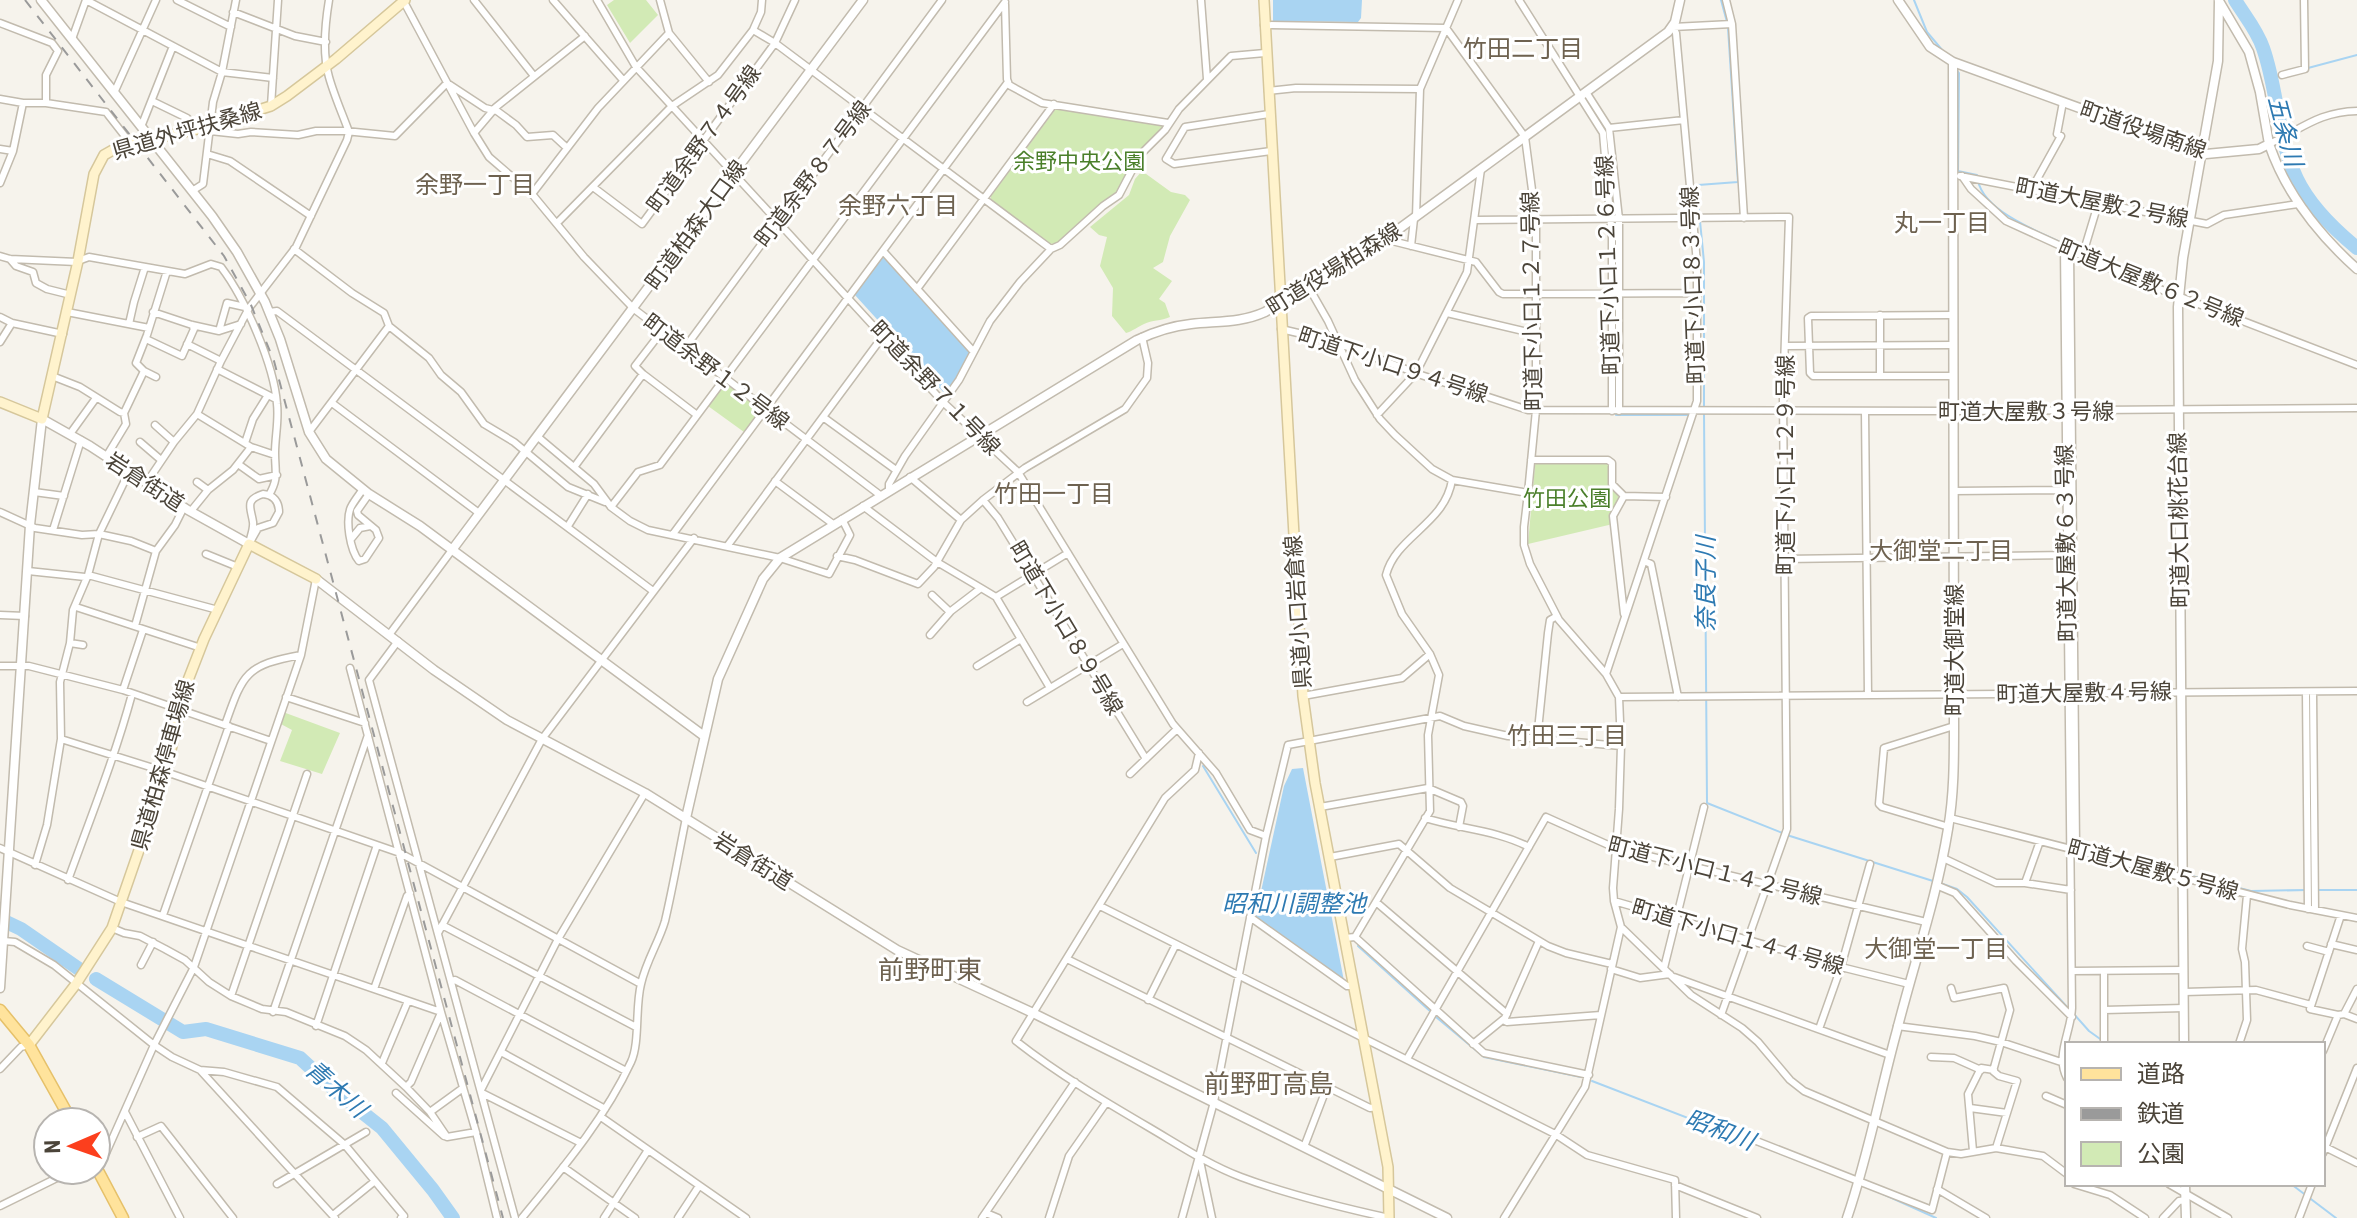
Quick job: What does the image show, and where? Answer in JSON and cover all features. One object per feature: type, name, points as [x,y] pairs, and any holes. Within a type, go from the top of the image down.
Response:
[{"type":"main road","name":"県道外坪扶桑線","points":[[42,419],[63,334],[97,164],[108,151],[210,128],[271,106],[292,93],[404,0]]},
{"type":"main road","name":"県道小口岩倉線","points":[[1264,0],[1303,696],[1320,807],[1350,938],[1354,986],[1390,1190],[1389,1218]]},
{"type":"main road","points":[[0,402],[42,419]]},
{"type":"main road","points":[[249,544],[316,579]]},
{"type":"main road","name":"県道柏森停車場線","points":[[29,1045],[76,984],[112,928],[166,772],[185,688],[249,544]]},
{"type":"main road","points":[[0,1010],[29,1045],[63,1106]]},
{"type":"main road","points":[[106,1186],[123,1218]]},
{"type":"street","points":[[41,0],[237,252],[269,312],[309,432],[326,459],[366,492],[420,526],[704,736]]},
{"type":"street","points":[[72,39],[86,0],[222,72],[273,78]]},
{"type":"street","points":[[114,93],[156,0]]},
{"type":"street","points":[[177,0],[231,27]]},
{"type":"street","points":[[192,191],[203,184],[213,102],[236,0]]},
{"type":"street","points":[[271,106],[278,0]]},
{"type":"street","points":[[147,482],[197,414],[246,310],[295,248],[347,140],[349,132],[328,75],[326,42],[329,0]]},
{"type":"street","name":"町道余野１２号線","points":[[404,0],[489,157],[532,194],[584,257],[634,309],[765,410],[884,493]]},
{"type":"street","points":[[474,0],[534,76]]},
{"type":"street","points":[[553,0],[623,80]]},
{"type":"street","name":"町道余野７１号線","points":[[597,0],[636,67],[944,403],[1018,472],[1177,729],[1216,773],[1246,825],[1253,833],[1266,836]]},
{"type":"street","points":[[660,0],[669,33],[709,82]]},
{"type":"street","points":[[557,223],[672,106],[718,75],[753,30],[761,12],[762,0]]},
{"type":"street","name":"町道余野７４号線","points":[[593,187],[642,224],[775,43],[795,0]]},
{"type":"street","name":"町道柏森大口線","points":[[452,550],[863,0]]},
{"type":"street","name":"町道余野８７号線","points":[[684,349],[942,0]]},
{"type":"street","points":[[1201,0],[1207,79]]},
{"type":"street","points":[[1411,246],[1420,89],[1458,0]]},
{"type":"street","name":"町道下小口１２６号線","points":[[1519,0],[1583,94],[1603,133],[1615,219],[1616,411]]},
{"type":"street","points":[[1680,0],[1673,27],[1732,24]]},
{"type":"street","points":[[1726,0],[1732,24],[1744,218]]},
{"type":"street","name":"町道役場南線","points":[[1898,0],[1930,47],[1953,62],[2202,153],[2212,155],[2259,149],[2269,144]]},
{"type":"street","points":[[2219,0],[2249,52],[2269,144],[2279,172],[2298,204],[2357,269]]},
{"type":"street","name":"町道大口桃花台線","points":[[2184,1042],[2178,297],[2220,51],[2219,0]]},
{"type":"street","points":[[2282,75],[2305,69],[2304,0]]},
{"type":"street","points":[[673,534],[1008,82],[1005,1]]},
{"type":"street","points":[[608,504],[638,472],[660,465],[1005,1]]},
{"type":"street","points":[[233,12],[295,36],[326,42]]},
{"type":"street","points":[[0,23],[52,43],[58,51],[46,75],[46,103]]},
{"type":"street","points":[[1264,25],[1446,28]]},
{"type":"street","name":"町道役場柏森線","points":[[778,559],[1142,337],[1189,324],[1248,320],[1308,286],[1415,218],[1673,27]]},
{"type":"street","name":"町道下小口８３号線","points":[[1606,674],[1695,411],[1698,392],[1698,293],[1693,219],[1673,27]]},
{"type":"street","name":"町道下小口１２７号線","points":[[1446,28],[1525,137],[1536,220],[1536,410],[1524,545],[1534,573],[1557,616],[1606,674],[1619,697]]},
{"type":"street","points":[[753,30],[775,43],[1051,249]]},
{"type":"street","points":[[532,194],[598,108],[669,33]]},
{"type":"street","points":[[474,133],[534,76],[585,36]]},
{"type":"street","points":[[141,127],[173,46]]},
{"type":"street","points":[[884,493],[896,470],[959,380],[990,321],[1020,282],[1051,249],[1060,245],[1119,195],[1140,155],[1231,56],[1265,53]]},
{"type":"street","name":"町道大御堂線","points":[[1847,1218],[1860,1180],[1950,823],[1954,726],[1953,315],[1957,175],[1953,62]]},
{"type":"street","points":[[1008,82],[1042,103],[1168,123]]},
{"type":"street","points":[[210,128],[238,134],[298,135],[316,131],[395,136],[447,83],[516,125],[527,137],[553,135],[567,148]]},
{"type":"street","points":[[1268,91],[1296,88],[1420,89]]},
{"type":"street","points":[[1583,94],[1609,128],[1615,219]]},
{"type":"street","points":[[152,101],[187,118],[198,129]]},
{"type":"street","points":[[1,102],[46,103],[106,112],[131,144]]},
{"type":"street","points":[[2031,190],[2061,136],[2057,134],[2063,102]]},
{"type":"street","points":[[0,183],[13,151],[23,103]]},
{"type":"street","points":[[917,289],[1054,104]]},
{"type":"street","points":[[2269,144],[2326,115],[2357,111]]},
{"type":"street","points":[[1269,114],[1185,127],[1166,159],[1174,164],[1271,151]]},
{"type":"street","points":[[1609,128],[1684,120]]},
{"type":"street","points":[[0,149],[13,151]]},
{"type":"street","points":[[207,154],[230,161],[311,216]]},
{"type":"street","points":[[1377,415],[1416,373],[1467,272],[1481,169]]},
{"type":"street","name":"町道大屋敷２号線","points":[[1957,175],[2210,223],[2224,215],[2298,204]]},
{"type":"street","name":"町道大屋敷６２号線","points":[[1957,175],[2006,221],[2067,250],[2178,297],[2357,365]]},
{"type":"street","points":[[2082,257],[2098,204]]},
{"type":"street","name":"町道下小口１２９号線","points":[[1475,220],[1789,217],[1783,411],[1787,829],[1721,1015]]},
{"type":"street","points":[[1389,236],[1392,241],[1476,262],[1503,294],[1698,293]]},
{"type":"street","points":[[295,248],[352,293],[384,313],[389,326],[429,358],[441,375],[461,392],[484,424],[527,451],[568,487],[608,504],[638,526],[728,545],[829,574],[850,535],[842,519]]},
{"type":"street","name":"町道大屋敷６３号線","points":[[2067,250],[2071,693],[2076,845],[2070,849],[2072,1017],[2068,1042]]},
{"type":"street","points":[[883,251],[973,351]]},
{"type":"street","points":[[0,256],[78,262],[89,257],[185,274],[211,264],[220,265],[246,310],[264,354],[276,399],[277,475],[269,495]]},
{"type":"street","points":[[10,259],[16,266],[33,272],[36,283],[71,295]]},
{"type":"street","points":[[129,324],[145,267]]},
{"type":"street","points":[[156,377],[136,363],[167,271]]},
{"type":"street","points":[[1308,286],[1355,380],[1377,415],[1395,435],[1432,469],[1452,480],[1528,493]]},
{"type":"street","points":[[219,331],[227,303],[246,310]]},
{"type":"street","points":[[269,312],[277,311],[653,591]]},
{"type":"street","points":[[67,312],[149,328]]},
{"type":"street","points":[[153,312],[219,331],[241,324]]},
{"type":"street","points":[[1447,313],[1536,334]]},
{"type":"street","points":[[1880,315],[1880,376]]},
{"type":"street","points":[[1953,315],[1808,318],[1810,373],[1813,376],[1953,376]]},
{"type":"street","points":[[0,317],[12,323],[63,334]]},
{"type":"street","points":[[0,342],[12,323]]},
{"type":"street","points":[[146,339],[182,356],[194,329],[192,325]]},
{"type":"street","points":[[309,432],[389,326]]},
{"type":"street","name":"町道下小口９４号線","points":[[1281,329],[1337,343],[1528,410],[1695,411]]},
{"type":"street","points":[[662,331],[635,366],[697,415]]},
{"type":"street","points":[[728,545],[883,336]]},
{"type":"street","points":[[837,556],[918,584],[937,562],[961,520],[983,500],[1018,472],[1124,410],[1147,378],[1148,363],[1142,337]]},
{"type":"street","points":[[187,344],[221,361]]},
{"type":"street","points":[[1785,346],[1953,345]]},
{"type":"street","points":[[217,369],[276,399]]},
{"type":"street","points":[[106,457],[126,424],[124,413],[144,371]]},
{"type":"street","points":[[575,466],[643,374]]},
{"type":"street","points":[[52,376],[80,387],[124,413]]},
{"type":"street","points":[[123,690],[156,551],[188,509],[238,464],[248,445],[253,419],[268,395]]},
{"type":"street","points":[[70,434],[96,398]]},
{"type":"street","points":[[332,403],[479,513]]},
{"type":"street","name":"町道大屋敷３号線","points":[[1695,411],[2357,408]]},
{"type":"street","points":[[1865,411],[1868,695]]},
{"type":"street","points":[[197,414],[248,445],[275,455]]},
{"type":"street","points":[[823,417],[896,470]]},
{"type":"street","points":[[0,988],[4,941],[4,850],[30,525],[42,419]]},
{"type":"street","name":"岩倉街道","points":[[42,419],[249,544]]},
{"type":"street","points":[[155,425],[174,442]]},
{"type":"street","points":[[538,437],[594,484],[608,504]]},
{"type":"street","points":[[53,530],[81,440]]},
{"type":"street","points":[[140,442],[161,460]]},
{"type":"street","points":[[1531,460],[1608,460],[1612,463],[1612,484],[1624,496],[1666,497]]},
{"type":"street","points":[[238,464],[259,479],[277,475]]},
{"type":"street","points":[[35,865],[47,825],[61,739],[60,682],[70,643],[73,610],[99,534],[129,472]]},
{"type":"street","points":[[910,477],[961,520]]},
{"type":"street","points":[[1452,480],[1449,496],[1440,510],[1397,555],[1386,575],[1402,614],[1430,654],[1439,675],[1428,735],[1430,811],[1376,902],[1350,938],[1479,1050],[1491,1056],[1589,1075]]},
{"type":"street","points":[[775,481],[833,524]]},
{"type":"street","points":[[197,482],[208,490]]},
{"type":"street","points":[[1954,491],[2069,490]]},
{"type":"street","points":[[34,492],[64,496]]},
{"type":"street","points":[[366,492],[358,515],[372,526],[379,538],[365,559],[359,561],[355,558],[349,514],[350,508],[366,492]]},
{"type":"street","points":[[568,526],[588,494]]},
{"type":"street","points":[[259,495],[269,495],[279,505],[278,517],[258,528],[249,544],[253,524],[249,513],[250,503],[259,495]]},
{"type":"street","points":[[1624,496],[1613,516],[1625,618]]},
{"type":"street","name":"町道下小口８９号線","points":[[983,500],[998,518],[1146,759]]},
{"type":"street","points":[[863,506],[937,562],[996,597],[1050,688]]},
{"type":"street","points":[[0,512],[35,528],[82,535],[99,534],[131,541],[156,551]]},
{"type":"street","points":[[351,539],[360,528],[372,526]]},
{"type":"street","points":[[438,933],[542,739],[694,538]]},
{"type":"street","points":[[389,635],[452,550]]},
{"type":"street","points":[[996,597],[1068,553]]},
{"type":"street","points":[[206,554],[238,567]]},
{"type":"street","points":[[1785,559],[2069,555]]},
{"type":"street","points":[[522,1218],[601,1117],[632,1060],[641,984],[648,958],[664,924],[720,672],[763,579],[778,559]]},
{"type":"street","points":[[1644,561],[1651,564],[1678,697]]},
{"type":"street","points":[[28,571],[86,576],[218,610]]},
{"type":"street","points":[[112,1140],[154,1045],[194,967],[301,655],[316,579]]},
{"type":"street","name":"岩倉街道","points":[[316,579],[434,670],[507,720],[645,793],[897,950],[1033,1013],[1447,1218]]},
{"type":"street","points":[[930,635],[950,612],[981,588]]},
{"type":"street","points":[[932,595],[950,612]]},
{"type":"street","points":[[76,607],[201,648]]},
{"type":"street","points":[[0,615],[25,616]]},
{"type":"street","points":[[1537,740],[1550,620],[1557,616]]},
{"type":"street","points":[[977,666],[1021,639]]},
{"type":"street","points":[[398,641],[369,680],[515,1218]]},
{"type":"street","points":[[70,643],[83,645]]},
{"type":"street","points":[[1027,702],[1123,644]]},
{"type":"street","points":[[1303,696],[1402,678],[1430,654]]},
{"type":"street","points":[[163,915],[246,675],[260,665],[301,655]]},
{"type":"street","points":[[0,666],[29,666],[123,690],[271,741]]},
{"type":"street","points":[[350,668],[497,1218]]},
{"type":"street","name":"町道大屋敷４号線","points":[[1619,697],[2357,691]]},
{"type":"street","points":[[2310,692],[2311,910]]},
{"type":"street","points":[[68,880],[125,722],[132,694]]},
{"type":"street","points":[[286,697],[365,723]]},
{"type":"street","points":[[1504,1218],[1585,1087],[1589,1075],[1621,927],[1614,901],[1621,746],[1619,697]]},
{"type":"street","points":[[1182,1218],[1214,1102],[1285,750],[1292,743],[1440,716],[1464,726],[1537,740],[1621,746]]},
{"type":"street","name":"町道大屋敷５号線","points":[[1954,726],[1884,748],[1879,804],[1882,807],[2040,841],[2247,895],[2357,918]]},
{"type":"street","points":[[1130,774],[1177,729]]},
{"type":"street","points":[[273,1012],[368,735]]},
{"type":"street","points":[[61,739],[400,853],[641,984]]},
{"type":"street","points":[[1199,752],[1195,770],[1165,798],[1016,1041],[1106,1103],[1239,1177],[1389,1218]]},
{"type":"street","points":[[231,996],[307,774]]},
{"type":"street","points":[[1320,807],[1428,788],[1461,802],[1459,827]]},
{"type":"street","points":[[482,1091],[558,939],[645,793]]},
{"type":"street","points":[[1664,968],[1704,807]]},
{"type":"street","name":"町道下小口１４２号線","points":[[1407,1059],[1546,817],[1615,848],[1926,922]]},
{"type":"street","points":[[1425,818],[1500,834],[1529,847]]},
{"type":"street","points":[[2025,883],[2040,841]]},
{"type":"street","points":[[1330,857],[1399,844],[1450,888],[1539,941],[1566,953],[1640,978],[1672,975],[1890,1055]]},
{"type":"street","points":[[316,1026],[377,845]]},
{"type":"street","points":[[4,850],[121,902],[441,1012]]},
{"type":"street","points":[[1943,858],[1996,883],[2025,883],[2071,890]]},
{"type":"street","points":[[1819,1029],[1841,967],[1870,864]]},
{"type":"street","points":[[1936,885],[1955,893],[2072,1017]]},
{"type":"street","points":[[374,989],[410,893]]},
{"type":"street","points":[[2240,1042],[2247,1020],[2242,949],[2247,895]]},
{"type":"street","name":"町道下小口１４４号線","points":[[1614,901],[1909,984]]},
{"type":"street","points":[[1376,902],[1457,972],[1507,1022],[1601,1015]]},
{"type":"street","points":[[1100,906],[1555,1134],[1587,1155],[1675,1180],[1676,1218]]},
{"type":"street","points":[[2341,915],[2310,1009],[2357,1019]]},
{"type":"street","points":[[1250,917],[1347,986],[1354,986]]},
{"type":"street","points":[[442,925],[636,1027]]},
{"type":"street","points":[[1621,927],[1691,995],[1758,1042],[1797,1086],[1947,1152],[1956,1154],[1996,1148],[2043,1156],[2065,1170]]},
{"type":"street","points":[[112,928],[153,942],[194,967],[209,982],[231,996],[273,1012],[286,1012],[345,1036],[382,1063],[430,1112],[447,1137]]},
{"type":"street","points":[[4,941],[15,942],[54,965],[172,1057],[200,1070],[224,1072],[277,1087],[345,1145],[404,1216],[401,1218]]},
{"type":"street","points":[[1473,1044],[1505,1017],[1539,941]]},
{"type":"street","points":[[141,965],[153,942]]},
{"type":"street","points":[[1148,1000],[1176,944]]},
{"type":"street","points":[[2331,944],[2357,950]]},
{"type":"street","points":[[2307,946],[2329,952]]},
{"type":"street","points":[[1067,959],[1370,1108],[1377,1107]]},
{"type":"street","points":[[2072,971],[2183,970]]},
{"type":"street","points":[[2104,971],[2104,1042]]},
{"type":"street","points":[[451,981],[455,980],[626,1071]]},
{"type":"street","points":[[1951,988],[1954,998],[2004,988],[2010,1010],[1994,1070]]},
{"type":"street","points":[[2325,1047],[2357,989]]},
{"type":"street","points":[[2184,992],[2256,990],[2311,1005]]},
{"type":"street","points":[[382,1063],[408,1001]]},
{"type":"street","points":[[2104,1010],[2184,1008]]},
{"type":"street","points":[[406,1087],[441,1012]]},
{"type":"street","points":[[1897,1026],[1975,1036],[2064,1064]]},
{"type":"street","points":[[0,1069],[21,1047],[29,1045]]},
{"type":"street","points":[[501,1052],[605,1109]]},
{"type":"street","points":[[1931,1057],[1954,1058],[1981,1070],[1994,1070]]},
{"type":"street","points":[[2325,1146],[2354,1083],[2357,1068]]},
{"type":"street","points":[[200,1070],[334,1216],[375,1181]]},
{"type":"street","points":[[1973,1151],[1968,1094],[1981,1070]]},
{"type":"street","points":[[1994,1070],[1999,1076],[2017,1081],[1996,1148]]},
{"type":"street","points":[[998,1218],[984,1215],[1075,1082]]},
{"type":"street","points":[[1304,1147],[1327,1087]]},
{"type":"street","points":[[430,1112],[463,1088]]},
{"type":"street","points":[[482,1091],[581,1143]]},
{"type":"street","points":[[396,1093],[439,1134],[447,1137],[476,1132]]},
{"type":"street","points":[[2046,1096],[2065,1104]]},
{"type":"street","points":[[1049,1218],[1069,1156],[1106,1103]]},
{"type":"street","points":[[1970,1108],[2007,1113]]},
{"type":"street","points":[[125,1112],[180,1218]]},
{"type":"street","points":[[601,1117],[746,1218]]},
{"type":"street","points":[[1698,1118],[1932,1210],[1947,1152]]},
{"type":"street","points":[[137,1137],[161,1126],[233,1218]]},
{"type":"street","points":[[277,1184],[366,1132]]},
{"type":"street","points":[[2325,1148],[2357,1163]]},
{"type":"street","points":[[604,1218],[648,1150]]},
{"type":"street","points":[[1199,1157],[1212,1218]]},
{"type":"street","points":[[563,1167],[635,1218]]},
{"type":"street","points":[[1675,1185],[1757,1218]]},
{"type":"street","points":[[0,1206],[41,1186]]},
{"type":"street","points":[[678,1218],[699,1186]]},
{"type":"street","points":[[2081,1186],[2110,1195],[2145,1218]]},
{"type":"street","points":[[2299,1218],[2311,1186]]},
{"type":"street","points":[[1937,1189],[1986,1218]]},
{"type":"street","points":[[2163,1218],[2185,1192]]},
{"type":"street","points":[[2185,1192],[2186,1218]]},
{"type":"street","points":[[2185,1192],[2228,1218]]},
{"type":"green space","points":[[614,0],[646,0],[658,15],[630,43],[607,5]]},
{"type":"green space","name":"余野中央公園","points":[[1059,108],[1163,126],[1164,129],[1139,154],[1118,194],[1059,243],[1050,244],[991,200],[991,196]]},
{"type":"green space","points":[[1142,171],[1171,192],[1185,195],[1190,200],[1170,236],[1163,262],[1153,268],[1172,281],[1159,299],[1165,303],[1170,317],[1126,333],[1112,316],[1113,288],[1100,266],[1107,237],[1090,227],[1129,195]]},
{"type":"green space","points":[[724,385],[759,408],[744,432],[708,406]]},
{"type":"green space","name":"竹田公園","points":[[1537,462],[1607,462],[1610,465],[1610,485],[1619,499],[1613,524],[1528,544]]},
{"type":"green space","points":[[283,712],[340,733],[322,774],[280,761],[292,730],[279,723]]},
{"type":"water","points":[[1273,0],[1362,0],[1361,18],[1358,22],[1273,21]]},
{"type":"water","points":[[881,258],[969,351],[946,395],[854,294]]},
{"type":"water","name":"昭和川調整池","points":[[1303,768],[1344,981],[1255,919],[1284,786],[1292,769]]},
{"type":"waterway","points":[[1721,0],[1727,22]]},
{"type":"waterway","points":[[1914,0],[1927,32],[1943,51]]},
{"type":"waterway","name":"五条川","points":[[2235,0],[2263,48],[2285,147],[2297,179],[2323,216],[2357,248]]},
{"type":"waterway","points":[[1699,215],[1698,185],[1738,182],[1728,28]]},
{"type":"waterway","points":[[2308,68],[2357,55]]},
{"type":"waterway","points":[[1956,69],[1959,73],[1958,171],[1977,175],[1980,188],[1988,199],[2012,218],[2066,245]]},
{"type":"waterway","name":"奈良子川","points":[[1583,95],[1606,129],[1615,224],[1615,290]]},
{"type":"waterway","points":[[1700,221],[1704,262],[1704,407]]},
{"type":"waterway","name":"奈良子川","points":[[1615,296],[1616,415],[1690,415]]},
{"type":"waterway","name":"奈良子川","points":[[1704,413],[1707,803],[1790,836],[1933,881]]},
{"type":"waterway","name":"昭和川","points":[[1203,766],[1256,853]]},
{"type":"waterway","points":[[2080,845],[2181,874]]},
{"type":"waterway","points":[[2188,875],[2251,891],[2307,890]]},
{"type":"waterway","name":"奈良子川","points":[[1940,883],[1957,889],[1967,897],[2068,1008]]},
{"type":"waterway","points":[[2318,890],[2357,890]]},
{"type":"waterway","name":"青木川","points":[[0,919],[21,929],[79,969]]},
{"type":"waterway","name":"昭和川","points":[[1358,946],[1431,1012]]},
{"type":"waterway","name":"青木川","points":[[96,979],[183,1032],[206,1029],[300,1058],[382,1128],[453,1218]]},
{"type":"waterway","name":"奈良子川","points":[[2073,1013],[2103,1041]]},
{"type":"waterway","name":"昭和川","points":[[1436,1017],[1484,1057],[1581,1077]]},
{"type":"waterway","name":"昭和川","points":[[1592,1081],[1841,1177]]},
{"type":"waterway","name":"奈良子川","points":[[2294,1186],[2336,1218]]},
{"type":"waterway","name":"昭和川","points":[[1874,1190],[1936,1218]]},
{"type":"railway","points":[[25,0],[224,256],[251,305],[274,361],[503,1218]]},
{"type":"district","name":"竹田二丁目","points":[[1523,49]]},
{"type":"district","name":"余野一丁目","points":[[475,185]]},
{"type":"district","name":"余野六丁目","points":[[898,206]]},
{"type":"district","name":"丸一丁目","points":[[1942,223]]},
{"type":"district","name":"竹田一丁目","points":[[1054,494]]},
{"type":"district","name":"大御堂二丁目","points":[[1941,551]]},
{"type":"district","name":"竹田三丁目","points":[[1567,736]]},
{"type":"district","name":"大御堂一丁目","points":[[1936,949]]},
{"type":"district","name":"前野町東","points":[[930,970]]},
{"type":"district","name":"前野町高島","points":[[1269,1084]]}]
